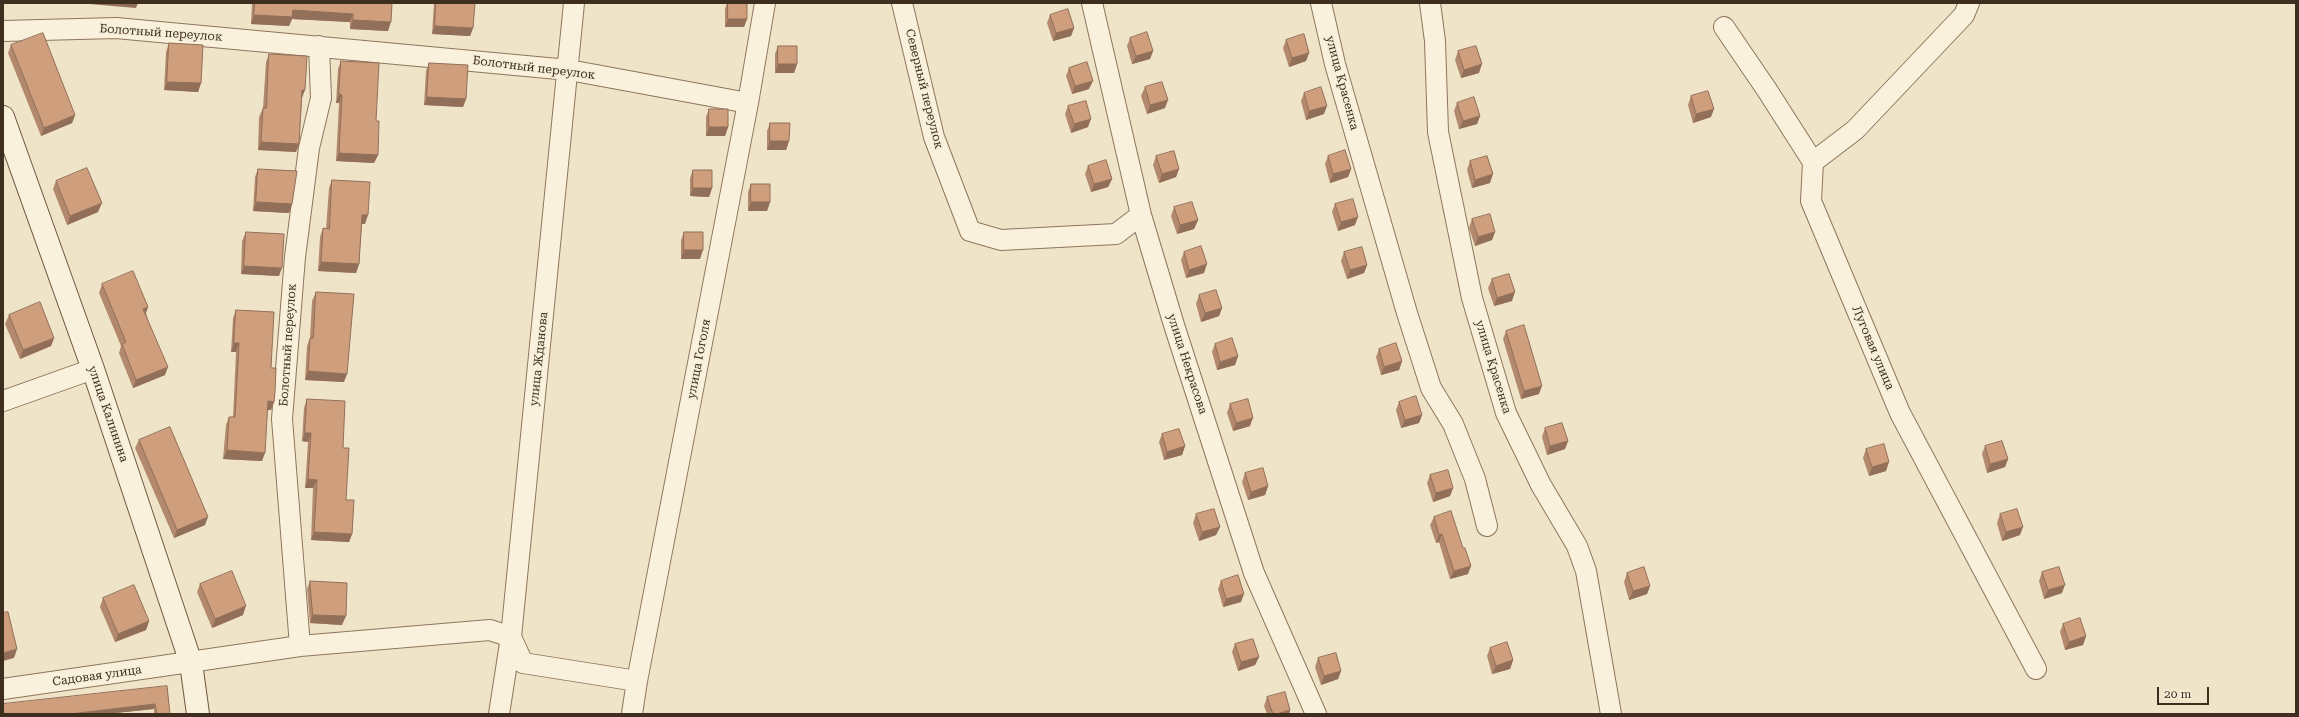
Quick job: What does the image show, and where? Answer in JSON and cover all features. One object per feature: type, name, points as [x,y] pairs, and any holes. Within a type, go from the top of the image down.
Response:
[{"type":"street","name":"улица Жданова","points":[[498,714],[511,637],[574,3]]},
{"type":"street","name":"улица Гоголя","points":[[632,714],[637,681],[748,103],[765,3]]},
{"type":"street","name":"Северный переулок","points":[[902,3],[934,137],[970,232],[1001,240],[1116,234],[1141,215]]},
{"type":"street","name":"улица Некрасова","points":[[1092,3],[1141,215],[1254,573],[1316,714]]},
{"type":"street","name":"улица Красенка","points":[[1321,3],[1335,64],[1407,313],[1431,388],[1453,424],[1472,472],[1487,526]]},
{"type":"street","name":"улица Красенка","points":[[1430,3],[1435,41],[1438,132],[1472,298],[1506,413],[1541,485],[1577,546],[1586,570],[1611,714]]},
{"type":"street","points":[[1724,27],[1767,90],[1812,162],[1855,130],[1964,15],[1969,3]]},
{"type":"street","name":"Болотный переулок","points":[[3,31],[116,28],[568,70],[748,103]]},
{"type":"street","name":"Болотный переулок","points":[[300,646],[294,554],[282,419],[295,257],[309,148],[321,98],[318,46]]},
{"type":"street","name":"улица Калинина","points":[[3,117],[93,369],[191,663],[198,714]]},
{"type":"street","name":"Луговая улица","points":[[1812,162],[1811,201],[1900,413],[2036,669]]},
{"type":"street","points":[[3,401],[93,369]]},
{"type":"street","name":"Садовая улица","points":[[3,689],[191,663],[300,646],[490,630],[511,637]]},
{"type":"street","points":[[511,637],[523,663],[637,681]]},
{"type":"building","points":[[255,3],[392,3],[391,22],[353,20],[353,14],[293,10],[292,17],[254,15]]},
{"type":"building","points":[[436,3],[475,3],[473,28],[435,26]]},
{"type":"building","points":[[728,3],[747,3],[747,19],[728,19]]},
{"type":"building","points":[[1068,9],[1074,28],[1056,33],[1050,15]]},
{"type":"building","points":[[1147,32],[1153,51],[1136,56],[1130,38]]},
{"type":"building","points":[[43,33],[75,115],[44,128],[11,45]]},
{"type":"building","points":[[1304,34],[1309,53],[1292,58],[1286,40]]},
{"type":"building","points":[[169,43],[203,45],[201,83],[167,82]]},
{"type":"building","points":[[778,46],[797,46],[797,64],[778,64]]},
{"type":"building","points":[[1476,46],[1482,64],[1464,70],[1458,51]]},
{"type":"building","points":[[269,54],[307,56],[305,90],[302,90],[299,144],[261,142],[263,108],[266,108]]},
{"type":"building","points":[[341,61],[379,63],[376,121],[379,121],[378,155],[339,153],[342,95],[339,94]]},
{"type":"building","points":[[1087,62],[1093,81],[1075,86],[1069,68]]},
{"type":"building","points":[[429,63],[468,65],[466,99],[427,97]]},
{"type":"building","points":[[1162,82],[1168,100],[1150,105],[1145,87]]},
{"type":"building","points":[[1321,87],[1327,106],[1309,111],[1304,93]]},
{"type":"building","points":[[1708,91],[1714,109],[1696,114],[1691,96]]},
{"type":"building","points":[[1474,97],[1480,116],[1463,121],[1457,103]]},
{"type":"building","points":[[1086,101],[1091,119],[1074,124],[1068,106]]},
{"type":"building","points":[[709,109],[728,109],[728,127],[709,127]]},
{"type":"building","points":[[770,123],[790,123],[789,141],[770,141]]},
{"type":"building","points":[[1345,150],[1351,169],[1333,174],[1328,156]]},
{"type":"building","points":[[1174,151],[1179,169],[1162,174],[1156,156]]},
{"type":"building","points":[[1487,156],[1493,174],[1475,180],[1470,161]]},
{"type":"building","points":[[1106,160],[1112,179],[1094,184],[1088,166]]},
{"type":"building","points":[[87,168],[102,203],[70,216],[56,181]]},
{"type":"building","points":[[258,169],[297,171],[292,204],[256,202]]},
{"type":"building","points":[[693,170],[712,170],[712,188],[693,188]]},
{"type":"building","points":[[332,180],[370,182],[368,215],[362,215],[359,264],[321,262],[323,228],[329,229]]},
{"type":"building","points":[[751,184],[770,184],[770,202],[751,202]]},
{"type":"building","points":[[1353,199],[1358,217],[1341,222],[1335,204]]},
{"type":"building","points":[[1192,202],[1198,220],[1180,225],[1174,207]]},
{"type":"building","points":[[1490,214],[1495,232],[1478,237],[1472,219]]},
{"type":"building","points":[[246,232],[284,234],[282,268],[244,266]]},
{"type":"building","points":[[684,232],[703,232],[703,250],[684,250]]},
{"type":"building","points":[[1201,246],[1207,264],[1189,270],[1184,252]]},
{"type":"building","points":[[1362,247],[1367,265],[1350,270],[1344,252]]},
{"type":"building","points":[[133,271],[148,307],[143,309],[168,367],[136,380],[122,344],[126,342],[102,284]]},
{"type":"building","points":[[1509,274],[1515,292],[1497,298],[1492,279]]},
{"type":"building","points":[[1216,290],[1222,308],[1205,313],[1199,295]]},
{"type":"building","points":[[316,292],[354,294],[347,374],[308,371],[310,338],[313,338]]},
{"type":"building","points":[[40,302],[54,338],[23,350],[9,315]]},
{"type":"building","points":[[236,310],[274,312],[271,368],[276,368],[275,392],[274,402],[268,401],[265,453],[227,450],[229,417],[235,417],[239,343],[234,343]]},
{"type":"building","points":[[1524,325],[1542,386],[1524,391],[1506,331]]},
{"type":"building","points":[[1232,338],[1238,356],[1220,362],[1215,344]]},
{"type":"building","points":[[1396,343],[1402,361],[1384,367],[1379,349]]},
{"type":"building","points":[[1416,396],[1422,415],[1405,420],[1399,402]]},
{"type":"building","points":[[307,399],[345,401],[343,448],[349,448],[346,500],[354,500],[352,534],[314,532],[317,480],[308,479],[311,433],[305,433]]},
{"type":"building","points":[[1248,399],[1253,418],[1236,423],[1230,404]]},
{"type":"building","points":[[1562,423],[1568,441],[1550,446],[1545,428]]},
{"type":"building","points":[[170,427],[208,517],[177,530],[139,440]]},
{"type":"building","points":[[1179,429],[1185,446],[1167,452],[1162,434]]},
{"type":"building","points":[[2002,441],[2008,459],[1990,464],[1985,446]]},
{"type":"building","points":[[1884,444],[1889,462],[1872,467],[1866,449]]},
{"type":"building","points":[[1263,468],[1268,486],[1251,492],[1245,473]]},
{"type":"building","points":[[1448,470],[1453,488],[1436,493],[1430,475]]},
{"type":"building","points":[[1214,509],[1220,527],[1202,532],[1196,514]]},
{"type":"building","points":[[2017,509],[2023,527],[2006,532],[2000,514]]},
{"type":"building","points":[[1451,511],[1463,548],[1465,548],[1471,566],[1454,571],[1442,534],[1439,535],[1434,517]]},
{"type":"building","points":[[1644,567],[1650,586],[1633,591],[1627,573]]},
{"type":"building","points":[[2059,567],[2065,585],[2048,590],[2042,572]]},
{"type":"building","points":[[232,571],[246,606],[215,619],[200,584]]},
{"type":"building","points":[[1238,575],[1244,594],[1226,599],[1221,581]]},
{"type":"building","points":[[310,581],[347,583],[346,616],[313,615]]},
{"type":"building","points":[[134,585],[149,621],[118,634],[103,598]]},
{"type":"building","points":[[8,612],[17,649],[3,653],[3,613]]},
{"type":"building","points":[[2080,618],[2086,636],[2069,642],[2063,624]]},
{"type":"building","points":[[1253,639],[1259,657],[1241,662],[1235,644]]},
{"type":"building","points":[[1507,642],[1513,660],[1496,666],[1490,648]]},
{"type":"building","points":[[1336,653],[1341,671],[1324,676],[1318,658]]},
{"type":"building","points":[[167,686],[170,714],[157,714],[155,704],[69,714],[3,714],[3,704]]},
{"type":"building","points":[[1285,692],[1290,710],[1273,714],[1267,697]]}]
